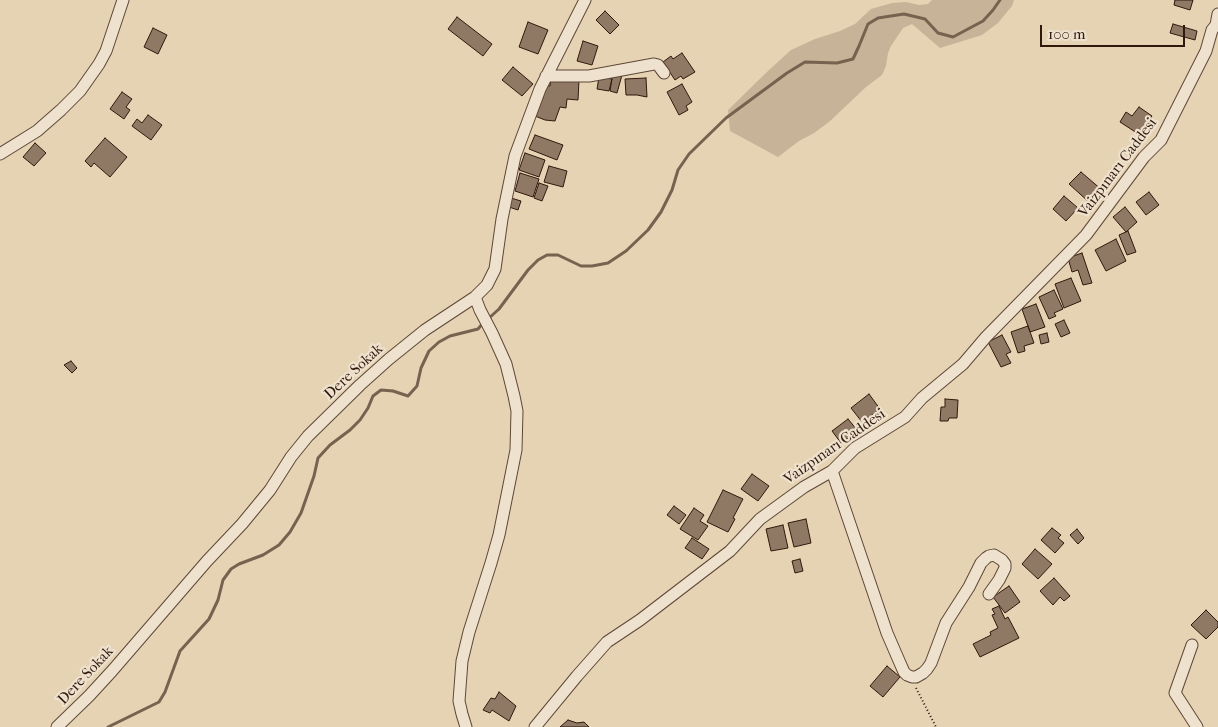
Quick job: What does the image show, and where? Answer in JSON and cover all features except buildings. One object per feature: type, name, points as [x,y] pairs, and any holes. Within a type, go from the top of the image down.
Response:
[{"type":"street","points":[[0,154],[37,131],[62,110],[80,91],[106,51],[123,0]]},
{"type":"street","name":"Dere Sokak","points":[[57,727],[106,678],[207,561],[242,524],[270,490],[291,457],[308,436],[389,359],[425,330],[475,297],[486,285],[495,269],[503,211],[515,156],[540,89],[585,0]]},
{"type":"street","name":"Vaizpınarı Caddesi","points":[[535,727],[576,676],[607,642],[640,620],[730,551],[760,519],[804,487],[832,472],[855,448],[905,416],[922,398],[963,364],[986,337],[1086,235],[1144,157],[1161,140],[1206,51],[1212,30],[1217,22]]},
{"type":"street","points":[[546,76],[589,76],[654,64],[658,65],[664,73]]},
{"type":"street","points":[[466,727],[459,700],[462,661],[499,535],[516,450],[517,412],[506,364],[475,297]]},
{"type":"street","points":[[832,472],[888,633],[907,675],[916,677],[923,674],[927,669],[946,622],[969,587],[981,563],[994,555],[1002,560],[1004,568],[999,580],[989,594]]},
{"type":"street","points":[[1192,645],[1175,693],[1197,727]]},
{"type":"path","points":[[911,677],[936,727]]},
{"type":"shaded area","points":[[932,0],[1014,0],[1012,6],[998,23],[982,35],[940,48],[912,24],[903,28],[891,46],[882,75],[866,87],[829,122],[778,157],[730,131],[728,110],[791,50],[855,24],[871,9],[892,3],[928,4]]},
{"type":"waterway","points":[[488,319],[499,309],[528,270],[538,260],[547,255],[558,255],[581,266],[592,266],[608,263],[626,251],[648,230],[661,212],[672,190],[678,170],[689,154],[726,118],[787,73],[805,62],[837,63],[853,59],[868,24],[878,18],[904,14],[925,19],[938,33],[953,37],[983,21],[1000,0]]},
{"type":"waterway","points":[[108,727],[159,702],[165,692],[180,651],[209,619],[218,600],[223,580],[231,569],[263,555],[279,545],[290,532],[301,513],[318,458],[330,445],[360,420],[373,396],[381,390],[393,391],[408,396],[417,386],[421,368],[429,351],[439,342],[450,336],[478,329],[483,323]]}]
